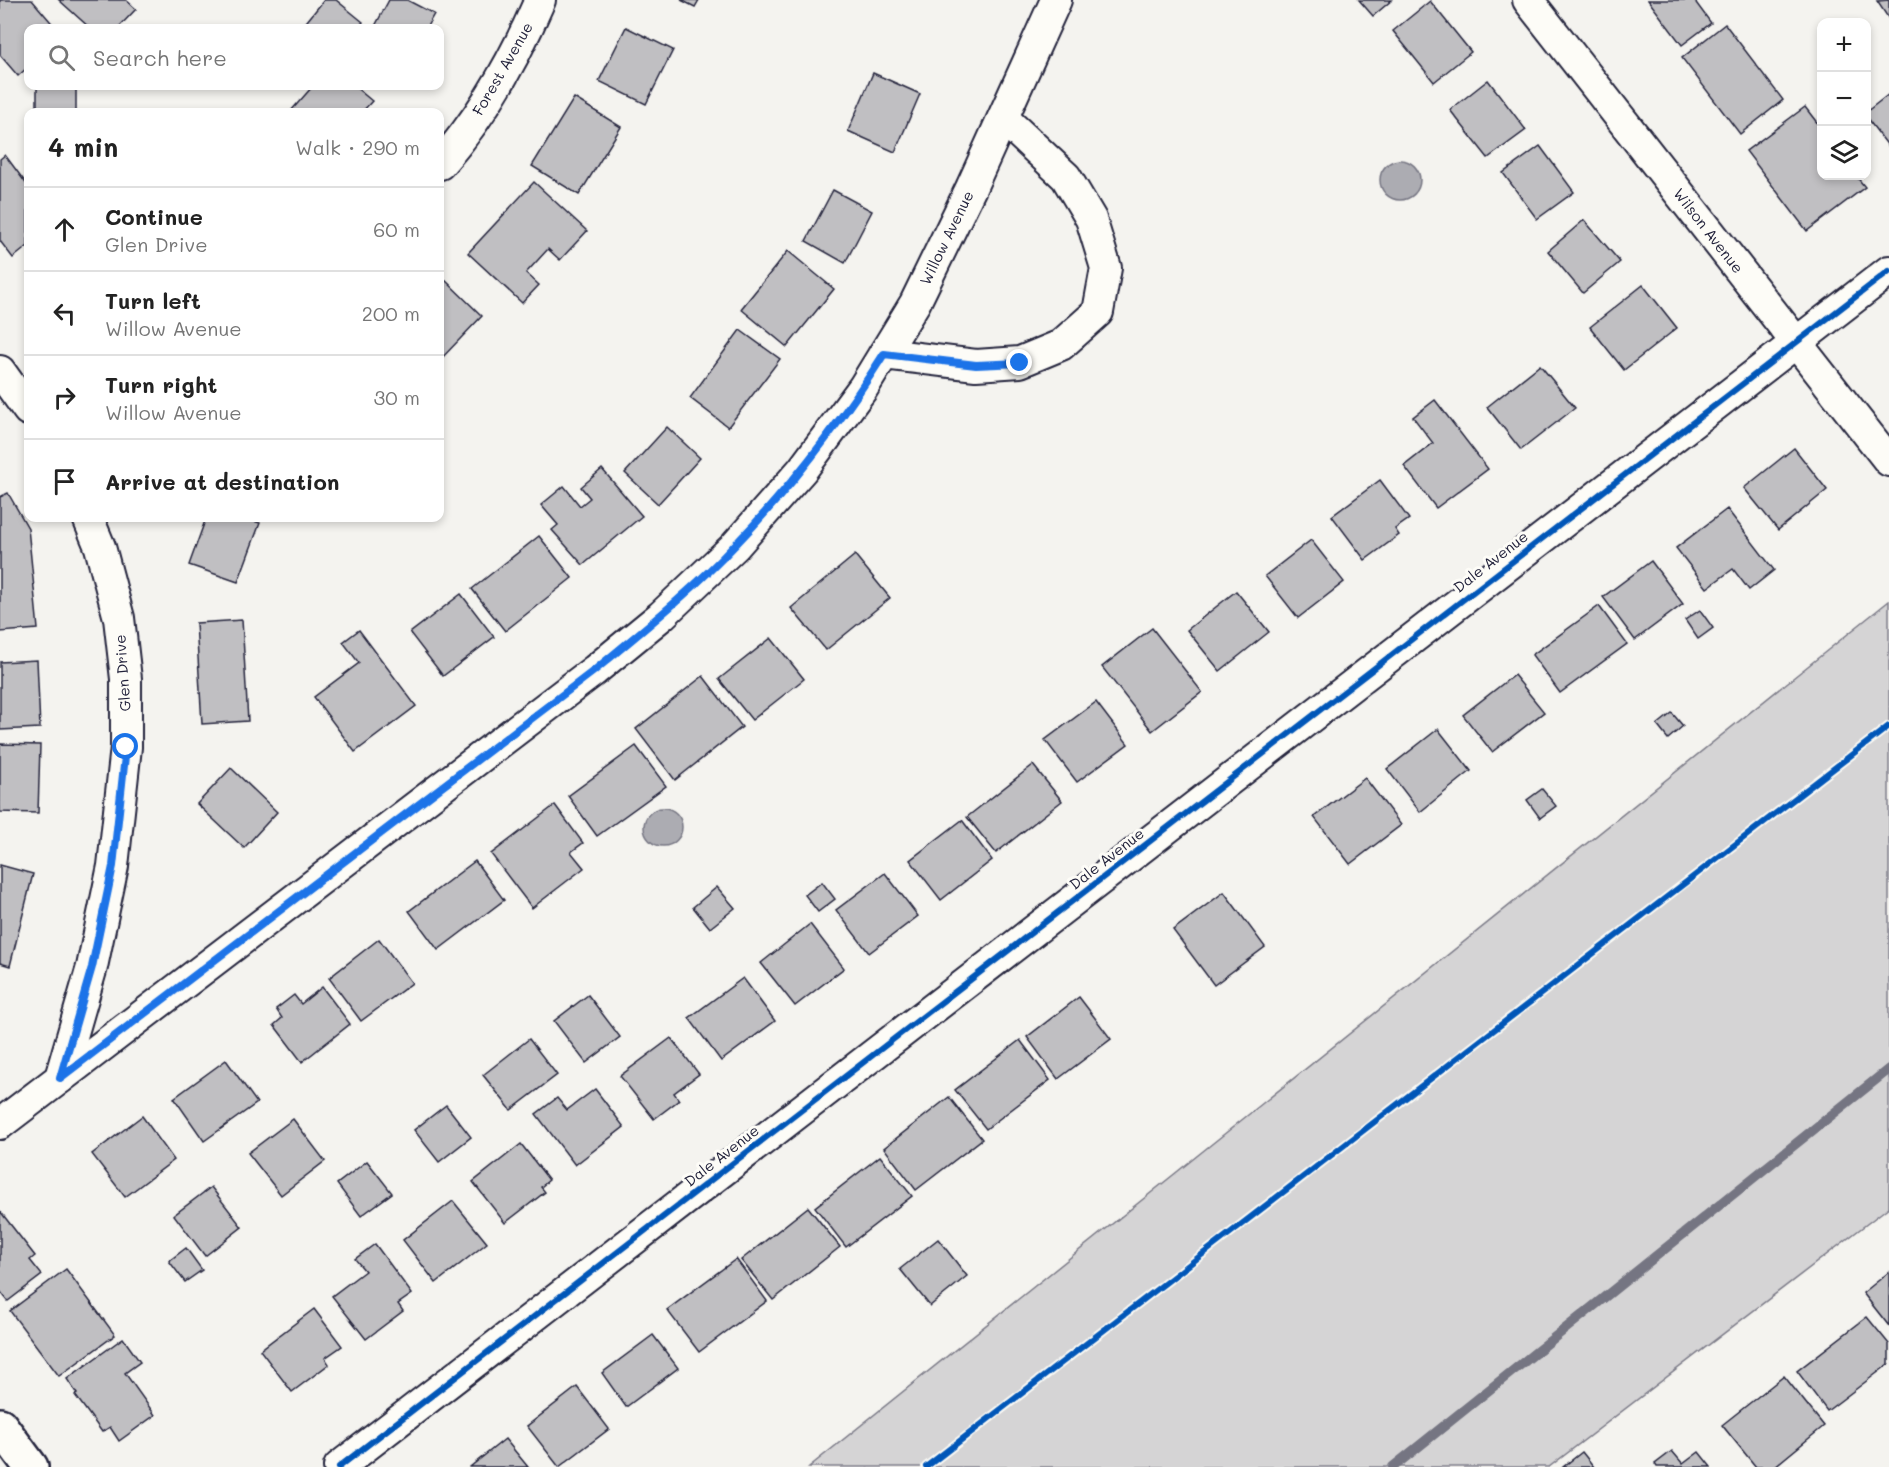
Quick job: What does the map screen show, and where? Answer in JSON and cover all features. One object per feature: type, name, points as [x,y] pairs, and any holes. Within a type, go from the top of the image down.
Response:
[{"type":"street","name":"Forest Avenue","points":[[444,159],[492,93],[529,26],[540,0]]},
{"type":"street","name":"Willow Avenue","points":[[0,1124],[585,677],[661,616],[735,546],[802,470],[863,388],[915,303],[1056,0]]},
{"type":"street","name":"Wilson Avenue","points":[[1528,0],[1889,461]]},
{"type":"street","points":[[884,354],[976,365],[1020,363],[1061,345],[1098,312],[1106,268],[1091,219],[1066,177],[1003,118]]},
{"type":"street","name":"Dale Avenue","points":[[339,1467],[1889,271]]},
{"type":"street","points":[[0,371],[24,404]]},
{"type":"street","name":"Glen Drive","points":[[60,1078],[92,967],[113,866],[126,747],[126,679],[119,618],[100,547],[90,522]]},
{"type":"street","points":[[0,1425],[31,1467]]},
{"type":"shaded area","points":[[1400,160],[1408,161],[1414,166],[1419,172],[1419,188],[1414,194],[1408,199],[1400,200],[1392,199],[1386,194],[1381,188],[1380,180],[1381,172],[1386,166],[1392,161]]},
{"type":"shaded area","points":[[1889,601],[1889,1207],[1549,1467],[809,1467]]},
{"type":"shaded area","points":[[663,808],[677,813],[682,827],[677,841],[663,846],[649,841],[644,827],[649,813]]},
{"type":"building","points":[[0,0],[32,0],[53,24],[24,24],[24,71],[18,76],[0,55]]},
{"type":"building","points":[[59,0],[126,0],[136,9],[122,24],[86,24]]},
{"type":"building","points":[[324,0],[336,0],[363,22],[361,24],[305,24]]},
{"type":"building","points":[[389,0],[407,0],[434,14],[428,24],[376,24]]},
{"type":"building","points":[[681,0],[699,0],[695,7]]},
{"type":"building","points":[[1359,0],[1392,0],[1373,16]]},
{"type":"building","points":[[1648,0],[1694,0],[1711,23],[1682,45]]},
{"type":"building","points":[[1889,0],[1889,19],[1877,1]]},
{"type":"building","points":[[1430,1],[1471,52],[1434,82],[1393,31]]},
{"type":"building","points":[[1725,24],[1783,100],[1740,134],[1682,58]]},
{"type":"building","points":[[626,27],[673,50],[646,104],[599,81]]},
{"type":"building","points":[[873,73],[920,94],[895,152],[848,131]]},
{"type":"building","points":[[1488,80],[1526,130],[1488,158],[1450,110]]},
{"type":"building","points":[[37,90],[76,90],[76,108],[37,108]]},
{"type":"building","points":[[309,90],[359,90],[372,101],[366,108],[294,108]]},
{"type":"building","points":[[1889,94],[1889,147],[1871,124],[1871,108]]},
{"type":"building","points":[[574,98],[621,127],[579,195],[532,166]]},
{"type":"building","points":[[1805,107],[1817,123],[1817,180],[1859,180],[1865,187],[1807,231],[1746,151]]},
{"type":"building","points":[[1540,146],[1574,192],[1537,219],[1503,173]]},
{"type":"building","points":[[5,155],[24,181],[24,249],[13,258],[0,241],[0,159]]},
{"type":"building","points":[[534,182],[587,231],[560,260],[548,249],[526,273],[539,285],[522,303],[468,253]]},
{"type":"building","points":[[833,190],[872,211],[845,263],[806,241]]},
{"type":"building","points":[[1584,220],[1620,262],[1583,293],[1548,251]]},
{"type":"building","points":[[788,251],[834,289],[787,347],[741,309]]},
{"type":"building","points":[[444,279],[482,316],[444,356]]},
{"type":"building","points":[[1643,285],[1677,328],[1624,370],[1590,327]]},
{"type":"building","points":[[740,330],[780,359],[728,427],[690,398]]},
{"type":"building","points":[[1540,365],[1575,408],[1521,450],[1487,407]]},
{"type":"building","points":[[1435,400],[1488,469],[1436,508],[1404,466],[1433,443],[1413,417]]},
{"type":"building","points":[[667,427],[700,458],[658,504],[625,473]]},
{"type":"building","points":[[1794,448],[1827,490],[1778,530],[1744,488]]},
{"type":"building","points":[[602,469],[642,516],[583,565],[552,530],[558,525],[541,505],[564,486],[580,506],[590,498],[581,487]]},
{"type":"building","points":[[1380,480],[1409,519],[1395,529],[1399,535],[1365,560],[1332,516]]},
{"type":"building","points":[[8,493],[28,528],[38,629],[0,632],[0,497]]},
{"type":"building","points":[[1727,509],[1774,570],[1749,590],[1733,569],[1707,588],[1676,548]]},
{"type":"building","points":[[205,522],[260,523],[238,582],[189,565]]},
{"type":"building","points":[[539,536],[572,578],[505,631],[472,589]]},
{"type":"building","points":[[1311,540],[1344,582],[1298,618],[1265,576]]},
{"type":"building","points":[[855,555],[890,598],[826,650],[791,608]]},
{"type":"building","points":[[1651,561],[1683,604],[1635,640],[1603,597]]},
{"type":"building","points":[[1236,591],[1269,632],[1220,671],[1187,630]]},
{"type":"building","points":[[461,594],[494,637],[443,676],[410,633]]},
{"type":"building","points":[[1599,606],[1627,644],[1560,693],[1532,655]]},
{"type":"building","points":[[1700,610],[1713,628],[1698,639],[1685,620]]},
{"type":"building","points":[[242,620],[248,721],[202,724],[196,623]]},
{"type":"building","points":[[1152,628],[1202,692],[1152,731],[1102,667]]},
{"type":"building","points":[[359,630],[416,706],[355,752],[314,697],[359,663],[343,642]]},
{"type":"building","points":[[771,638],[804,679],[752,720],[719,679]]},
{"type":"building","points":[[37,660],[40,728],[0,730],[0,662]]},
{"type":"building","points":[[1514,675],[1544,712],[1492,752],[1463,715]]},
{"type":"building","points":[[703,676],[742,727],[675,780],[636,729]]},
{"type":"building","points":[[1096,702],[1128,744],[1077,782],[1045,740]]},
{"type":"building","points":[[1672,713],[1683,726],[1668,739],[1657,725]]},
{"type":"building","points":[[1438,729],[1471,771],[1420,812],[1387,769]]},
{"type":"building","points":[[0,744],[40,745],[38,813],[0,812]]},
{"type":"building","points":[[636,746],[666,786],[597,836],[568,796]]},
{"type":"building","points":[[1033,765],[1062,801],[996,853],[967,817]]},
{"type":"building","points":[[231,768],[277,812],[244,848],[197,804]]},
{"type":"building","points":[[1365,778],[1401,825],[1350,864],[1314,817]]},
{"type":"building","points":[[1542,789],[1556,806],[1540,818],[1527,800]]},
{"type":"building","points":[[555,805],[583,843],[571,852],[584,868],[532,908],[491,854]]},
{"type":"building","points":[[962,820],[992,860],[941,900],[910,860]]},
{"type":"building","points":[[475,861],[504,900],[438,950],[409,911]]},
{"type":"building","points":[[0,865],[33,874],[10,966],[0,963]]},
{"type":"building","points":[[885,873],[918,916],[869,953],[836,910]]},
{"type":"building","points":[[822,882],[835,899],[818,912],[805,895]]},
{"type":"building","points":[[717,887],[735,908],[710,928],[693,907]]},
{"type":"building","points":[[1224,892],[1265,947],[1214,985],[1173,930]]},
{"type":"building","points":[[810,924],[844,968],[795,1006],[761,963]]},
{"type":"building","points":[[379,939],[412,983],[361,1021],[329,978]]},
{"type":"building","points":[[743,978],[775,1021],[721,1061],[689,1018]]},
{"type":"building","points":[[322,987],[350,1024],[302,1062],[274,1025],[282,1018],[276,1009],[294,995],[301,1004]]},
{"type":"building","points":[[588,995],[620,1037],[586,1063],[554,1021]]},
{"type":"building","points":[[1079,997],[1111,1039],[1058,1079],[1027,1037]]},
{"type":"building","points":[[671,1038],[699,1074],[674,1093],[679,1100],[654,1119],[620,1076]]},
{"type":"building","points":[[529,1039],[557,1075],[511,1110],[483,1075]]},
{"type":"building","points":[[1020,1040],[1050,1080],[986,1129],[955,1090]]},
{"type":"building","points":[[226,1060],[257,1103],[204,1141],[174,1098]]},
{"type":"building","points":[[595,1089],[624,1127],[575,1165],[536,1114],[557,1098],[567,1110]]},
{"type":"building","points":[[949,1097],[982,1139],[916,1190],[884,1148]]},
{"type":"building","points":[[446,1105],[471,1137],[439,1162],[414,1130]]},
{"type":"building","points":[[142,1116],[174,1160],[125,1197],[92,1154]]},
{"type":"building","points":[[293,1119],[325,1161],[281,1195],[248,1153]]},
{"type":"building","points":[[521,1144],[549,1180],[541,1187],[545,1192],[505,1223],[473,1182]]},
{"type":"building","points":[[880,1156],[912,1196],[846,1247],[815,1207]]},
{"type":"building","points":[[367,1161],[392,1193],[361,1216],[337,1184]]},
{"type":"building","points":[[211,1187],[242,1227],[205,1256],[174,1215]]},
{"type":"building","points":[[453,1201],[487,1243],[436,1283],[403,1240]]},
{"type":"building","points":[[808,1207],[840,1247],[773,1300],[741,1260]]},
{"type":"building","points":[[0,1211],[35,1256],[30,1260],[42,1275],[8,1301],[0,1291]]},
{"type":"building","points":[[938,1239],[967,1276],[930,1306],[900,1269]]},
{"type":"building","points":[[375,1244],[412,1294],[398,1304],[403,1311],[366,1339],[332,1296],[365,1271],[355,1259]]},
{"type":"building","points":[[186,1248],[202,1270],[185,1282],[169,1261]]},
{"type":"building","points":[[736,1259],[767,1301],[699,1352],[667,1310]]},
{"type":"building","points":[[66,1269],[115,1335],[59,1376],[10,1311]]},
{"type":"building","points":[[1889,1272],[1889,1326],[1863,1293]]},
{"type":"building","points":[[314,1309],[342,1346],[325,1358],[329,1364],[292,1392],[260,1350]]},
{"type":"building","points":[[1867,1317],[1889,1344],[1889,1364],[1827,1411],[1797,1371]]},
{"type":"building","points":[[653,1335],[678,1368],[626,1407],[602,1373]]},
{"type":"building","points":[[123,1338],[140,1362],[125,1373],[155,1415],[119,1441],[110,1427],[102,1432],[75,1395],[77,1394],[67,1379]]},
{"type":"building","points":[[1784,1376],[1824,1426],[1774,1467],[1756,1467],[1722,1425]]},
{"type":"building","points":[[577,1387],[609,1429],[559,1467],[527,1426]]},
{"type":"building","points":[[505,1439],[528,1467],[470,1467]]},
{"type":"building","points":[[1672,1451],[1683,1464],[1699,1452],[1711,1467],[1657,1467],[1655,1464]]},
{"type":"building","points":[[1582,1452],[1594,1467],[1563,1467]]},
{"type":"waterway","points":[[1393,1467],[1889,1069]]},
{"type":"cycle path","points":[[339,1467],[1889,271]]},
{"type":"cycle path","points":[[926,1467],[1889,726]]},
{"type":"route","points":[[126,747],[113,866],[92,967],[60,1078],[595,670],[661,616],[735,546],[802,470],[863,388],[884,354],[976,365],[1020,363]]}]
